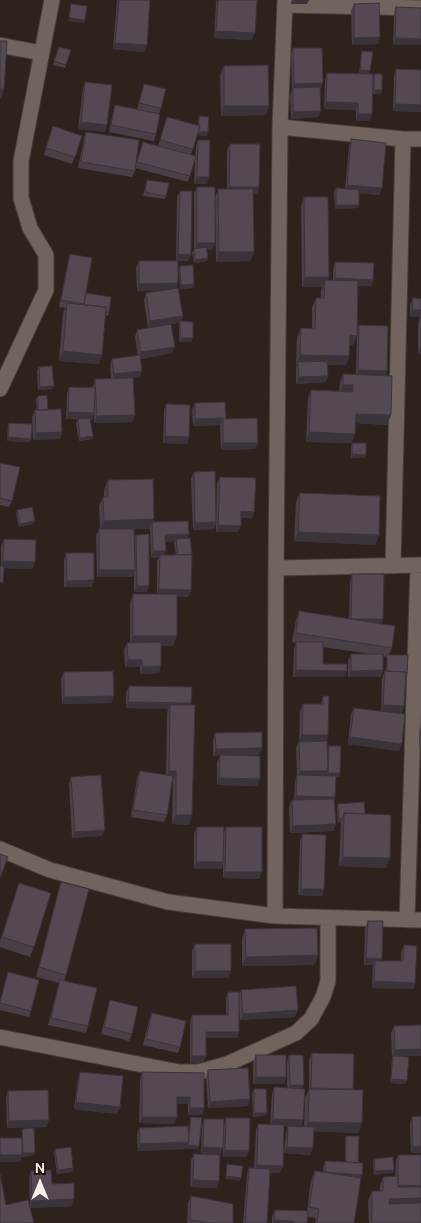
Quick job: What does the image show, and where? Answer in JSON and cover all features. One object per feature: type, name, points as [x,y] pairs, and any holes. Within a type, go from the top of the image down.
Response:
[{"type":"street","points":[[0,389],[46,290],[46,255],[30,228],[21,198],[21,161],[52,0]]},
{"type":"street","points":[[275,916],[280,127],[285,3],[421,8]]},
{"type":"street","points":[[0,45],[41,53]]},
{"type":"street","points":[[280,127],[403,139],[421,139]]},
{"type":"street","points":[[393,566],[403,139]]},
{"type":"street","points":[[0,849],[50,870],[168,902],[275,916],[414,920],[419,565],[276,568]]},
{"type":"street","points":[[0,1036],[179,1072],[199,1072],[227,1064],[296,1033],[310,1019],[323,997],[328,981],[328,919]]},
{"type":"building","points":[[119,0],[150,0],[147,45],[115,43]]},
{"type":"building","points":[[218,0],[257,0],[255,33],[216,31]]},
{"type":"building","points":[[379,3],[380,37],[354,38],[354,4]]},
{"type":"building","points":[[71,4],[87,6],[85,20],[69,18]]},
{"type":"building","points":[[396,7],[421,8],[421,39],[395,38]]},
{"type":"building","points":[[0,41],[7,41],[4,89],[0,89]]},
{"type":"building","points":[[59,47],[71,50],[66,65],[54,61]]},
{"type":"building","points":[[293,48],[322,48],[323,83],[294,84]]},
{"type":"building","points":[[362,51],[373,52],[370,71],[360,70]]},
{"type":"building","points":[[268,65],[269,106],[224,106],[224,66]]},
{"type":"building","points":[[396,69],[421,70],[421,105],[395,104]]},
{"type":"building","points":[[327,73],[373,74],[372,114],[358,114],[358,103],[326,102]]},
{"type":"building","points":[[374,74],[382,74],[382,90],[374,90]]},
{"type":"building","points":[[85,82],[112,85],[107,125],[81,122]]},
{"type":"building","points":[[144,84],[166,89],[161,108],[139,103]]},
{"type":"building","points":[[320,87],[321,111],[293,112],[293,88]]},
{"type":"building","points":[[115,105],[160,114],[156,134],[111,125]]},
{"type":"building","points":[[199,116],[209,117],[208,132],[198,132],[200,126]]},
{"type":"building","points":[[167,117],[200,126],[193,149],[160,140]]},
{"type":"building","points":[[53,126],[82,136],[75,157],[46,148]]},
{"type":"building","points":[[86,132],[139,140],[135,171],[81,162]]},
{"type":"building","points":[[351,139],[386,143],[382,188],[347,185]]},
{"type":"building","points":[[198,140],[210,140],[209,177],[197,177]]},
{"type":"building","points":[[143,142],[196,156],[190,176],[137,162]]},
{"type":"building","points":[[230,144],[260,144],[259,187],[229,187]]},
{"type":"building","points":[[147,180],[169,183],[166,196],[145,192]]},
{"type":"building","points":[[197,187],[215,187],[215,243],[197,243]]},
{"type":"building","points":[[336,188],[359,190],[359,205],[336,205]]},
{"type":"building","points":[[218,189],[253,189],[254,252],[219,252]]},
{"type":"building","points":[[180,191],[192,191],[191,255],[178,254]]},
{"type":"building","points":[[304,197],[328,197],[329,277],[305,277]]},
{"type":"building","points":[[206,247],[208,258],[195,260],[194,249]]},
{"type":"building","points":[[70,254],[92,258],[84,304],[61,300]]},
{"type":"building","points":[[139,261],[178,261],[178,283],[139,284]]},
{"type":"building","points":[[335,262],[374,263],[373,280],[335,278]]},
{"type":"building","points":[[193,265],[194,284],[181,285],[180,266]]},
{"type":"building","points":[[325,280],[358,281],[357,336],[350,335],[349,356],[300,355],[301,328],[315,329],[316,298],[324,298]]},
{"type":"building","points":[[178,288],[183,316],[150,321],[146,293]]},
{"type":"building","points":[[86,293],[111,297],[109,312],[106,312],[106,307],[84,305]]},
{"type":"building","points":[[413,298],[421,299],[421,310],[412,310]]},
{"type":"building","points":[[67,303],[106,307],[102,355],[63,351]]},
{"type":"building","points":[[180,321],[193,322],[193,338],[180,338]]},
{"type":"building","points":[[171,324],[175,347],[141,352],[137,330]]},
{"type":"building","points":[[359,325],[388,326],[387,371],[358,370]]},
{"type":"building","points":[[140,355],[142,371],[114,374],[112,359]]},
{"type":"building","points":[[327,361],[328,376],[299,377],[298,362]]},
{"type":"building","points":[[52,366],[54,386],[40,387],[39,367]]},
{"type":"building","points":[[343,374],[392,376],[391,415],[356,414],[355,434],[309,432],[311,390],[353,392],[353,385],[343,385]]},
{"type":"building","points":[[133,378],[135,415],[97,416],[95,379]]},
{"type":"building","points":[[69,387],[95,388],[94,413],[68,412]]},
{"type":"building","points":[[47,395],[48,410],[38,410],[38,396]]},
{"type":"building","points":[[225,402],[226,419],[257,418],[258,443],[223,443],[223,418],[195,419],[195,403]]},
{"type":"building","points":[[166,404],[190,405],[189,437],[165,436]]},
{"type":"building","points":[[61,409],[62,432],[36,433],[35,410]]},
{"type":"building","points":[[90,418],[93,436],[80,438],[78,419]]},
{"type":"building","points":[[9,423],[32,424],[31,439],[8,437]]},
{"type":"building","points":[[352,443],[366,443],[366,455],[352,454]]},
{"type":"building","points":[[0,463],[20,467],[12,501],[0,498]]},
{"type":"building","points":[[215,471],[216,522],[195,523],[194,472]]},
{"type":"building","points":[[220,477],[256,478],[254,512],[241,511],[241,526],[218,525]]},
{"type":"building","points":[[153,479],[154,519],[104,521],[103,497],[108,497],[108,480]]},
{"type":"building","points":[[300,493],[380,496],[379,535],[298,532]]},
{"type":"building","points":[[32,507],[35,521],[20,524],[17,510]]},
{"type":"building","points":[[188,521],[189,534],[165,535],[166,551],[153,551],[152,522]]},
{"type":"building","points":[[99,529],[134,529],[135,570],[99,570]]},
{"type":"building","points":[[149,534],[149,586],[137,586],[136,535]]},
{"type":"building","points":[[190,538],[192,554],[178,555],[176,539]]},
{"type":"building","points":[[4,539],[36,540],[35,562],[3,561]]},
{"type":"building","points":[[66,553],[94,553],[94,580],[67,581]]},
{"type":"building","points":[[160,555],[192,555],[191,590],[159,589]]},
{"type":"building","points":[[0,566],[4,566],[3,582],[0,582]]},
{"type":"building","points":[[352,574],[384,574],[383,619],[351,619]]},
{"type":"building","points":[[133,594],[177,594],[177,636],[133,636]]},
{"type":"building","points":[[299,611],[395,626],[392,648],[296,633]]},
{"type":"building","points":[[161,642],[161,666],[143,667],[142,660],[128,660],[127,643]]},
{"type":"building","points":[[296,642],[323,642],[323,664],[347,664],[347,671],[296,670]]},
{"type":"building","points":[[351,654],[383,654],[383,670],[351,671]]},
{"type":"building","points":[[387,655],[408,655],[407,674],[406,672],[387,671]]},
{"type":"building","points":[[113,671],[114,696],[64,697],[64,672]]},
{"type":"building","points":[[385,671],[406,672],[404,706],[383,705]]},
{"type":"building","points":[[129,686],[192,687],[191,703],[128,702]]},
{"type":"building","points":[[323,696],[329,696],[328,735],[302,735],[303,704],[323,704]]},
{"type":"building","points":[[170,705],[195,705],[192,815],[176,815],[176,771],[169,771]]},
{"type":"building","points":[[354,708],[405,714],[402,744],[350,737]]},
{"type":"building","points":[[262,732],[262,748],[216,749],[215,733]]},
{"type":"building","points":[[327,741],[328,771],[300,771],[299,742]]},
{"type":"building","points":[[329,746],[341,746],[340,773],[328,773]]},
{"type":"building","points":[[220,755],[260,756],[260,779],[219,778]]},
{"type":"building","points":[[140,771],[173,776],[167,815],[133,810]]},
{"type":"building","points":[[101,775],[105,830],[75,832],[71,777]]},
{"type":"building","points":[[297,775],[336,776],[335,797],[296,796]]},
{"type":"building","points":[[334,799],[336,824],[293,826],[292,800]]},
{"type":"building","points":[[364,802],[365,814],[344,813],[342,819],[339,819],[338,804]]},
{"type":"building","points":[[344,813],[391,815],[390,858],[343,857]]},
{"type":"building","points":[[197,827],[224,827],[223,862],[196,862]]},
{"type":"building","points":[[226,827],[262,827],[262,872],[225,872]]},
{"type":"building","points":[[302,834],[326,835],[324,889],[301,889]]},
{"type":"building","points":[[0,854],[8,857],[0,878]]},
{"type":"building","points":[[61,882],[89,889],[66,975],[39,967]]},
{"type":"building","points":[[19,883],[51,893],[34,947],[2,937]]},
{"type":"building","points":[[368,921],[383,921],[382,959],[366,958]]},
{"type":"building","points":[[317,928],[318,955],[246,957],[245,929]]},
{"type":"building","points":[[195,944],[231,944],[231,971],[195,971]]},
{"type":"building","points":[[404,945],[417,946],[415,983],[374,981],[375,961],[403,961]]},
{"type":"building","points":[[8,972],[39,980],[31,1011],[0,1003]]},
{"type":"building","points":[[60,980],[97,988],[88,1026],[51,1018]]},
{"type":"building","points":[[296,986],[298,1010],[243,1014],[241,990]]},
{"type":"building","points":[[228,992],[239,992],[239,1032],[206,1032],[206,1056],[192,1056],[192,1015],[228,1015]]},
{"type":"building","points":[[110,1000],[138,1007],[132,1034],[104,1027]]},
{"type":"building","points":[[152,1013],[186,1021],[180,1047],[146,1039]]},
{"type":"building","points":[[421,1025],[421,1049],[395,1050],[394,1026]]},
{"type":"building","points":[[312,1053],[354,1054],[353,1089],[311,1088]]},
{"type":"building","points":[[256,1055],[286,1055],[286,1077],[256,1077]]},
{"type":"building","points":[[289,1055],[303,1055],[304,1085],[290,1085]]},
{"type":"building","points":[[393,1056],[409,1057],[407,1080],[391,1079]]},
{"type":"building","points":[[248,1068],[250,1099],[210,1102],[208,1070]]},
{"type":"building","points":[[80,1072],[123,1076],[120,1107],[76,1102]]},
{"type":"building","points":[[142,1072],[204,1073],[204,1108],[190,1108],[190,1097],[177,1097],[177,1117],[142,1117]]},
{"type":"building","points":[[274,1087],[305,1089],[303,1120],[273,1119]]},
{"type":"building","points":[[254,1089],[266,1089],[267,1113],[254,1113]]},
{"type":"building","points":[[309,1089],[363,1090],[362,1123],[308,1122]]},
{"type":"building","points":[[48,1090],[49,1120],[9,1121],[8,1091]]},
{"type":"building","points":[[421,1116],[421,1146],[413,1147],[412,1117]]},
{"type":"building","points":[[191,1117],[202,1118],[199,1146],[188,1145]]},
{"type":"building","points":[[226,1118],[250,1118],[249,1151],[225,1150]]},
{"type":"building","points":[[204,1119],[224,1119],[223,1148],[203,1147]]},
{"type":"building","points":[[258,1124],[284,1125],[283,1166],[257,1165]]},
{"type":"building","points":[[188,1126],[189,1142],[140,1144],[139,1128]]},
{"type":"building","points":[[288,1126],[314,1127],[313,1148],[287,1147]]},
{"type":"building","points":[[34,1128],[35,1153],[23,1153],[22,1129]]},
{"type":"building","points":[[346,1136],[359,1136],[358,1163],[346,1162]]},
{"type":"building","points":[[0,1138],[22,1138],[22,1155],[0,1155]]},
{"type":"building","points":[[71,1147],[73,1168],[58,1170],[55,1149]]},
{"type":"building","points":[[194,1154],[220,1155],[219,1181],[193,1180]]},
{"type":"building","points":[[398,1155],[421,1155],[421,1186],[398,1185]]},
{"type":"building","points":[[393,1157],[394,1170],[375,1171],[374,1159]]},
{"type":"building","points":[[325,1161],[363,1163],[362,1175],[325,1172]]},
{"type":"building","points":[[227,1164],[243,1166],[241,1178],[226,1176]]},
{"type":"building","points":[[249,1168],[270,1169],[267,1223],[245,1223]]},
{"type":"building","points":[[51,1170],[52,1184],[74,1183],[74,1199],[32,1201],[31,1171]]},
{"type":"building","points":[[315,1171],[361,1178],[354,1223],[317,1223],[319,1209],[309,1207]]},
{"type":"building","points":[[0,1174],[6,1205],[28,1200],[34,1223],[0,1223]]},
{"type":"building","points":[[398,1176],[398,1187],[421,1187],[421,1198],[389,1199],[389,1204],[421,1203],[421,1223],[372,1223],[372,1191],[383,1191],[383,1177]]},
{"type":"building","points":[[191,1196],[233,1204],[233,1223],[210,1223],[190,1220]]},
{"type":"building","points":[[275,1210],[308,1211],[307,1223],[274,1220]]}]
